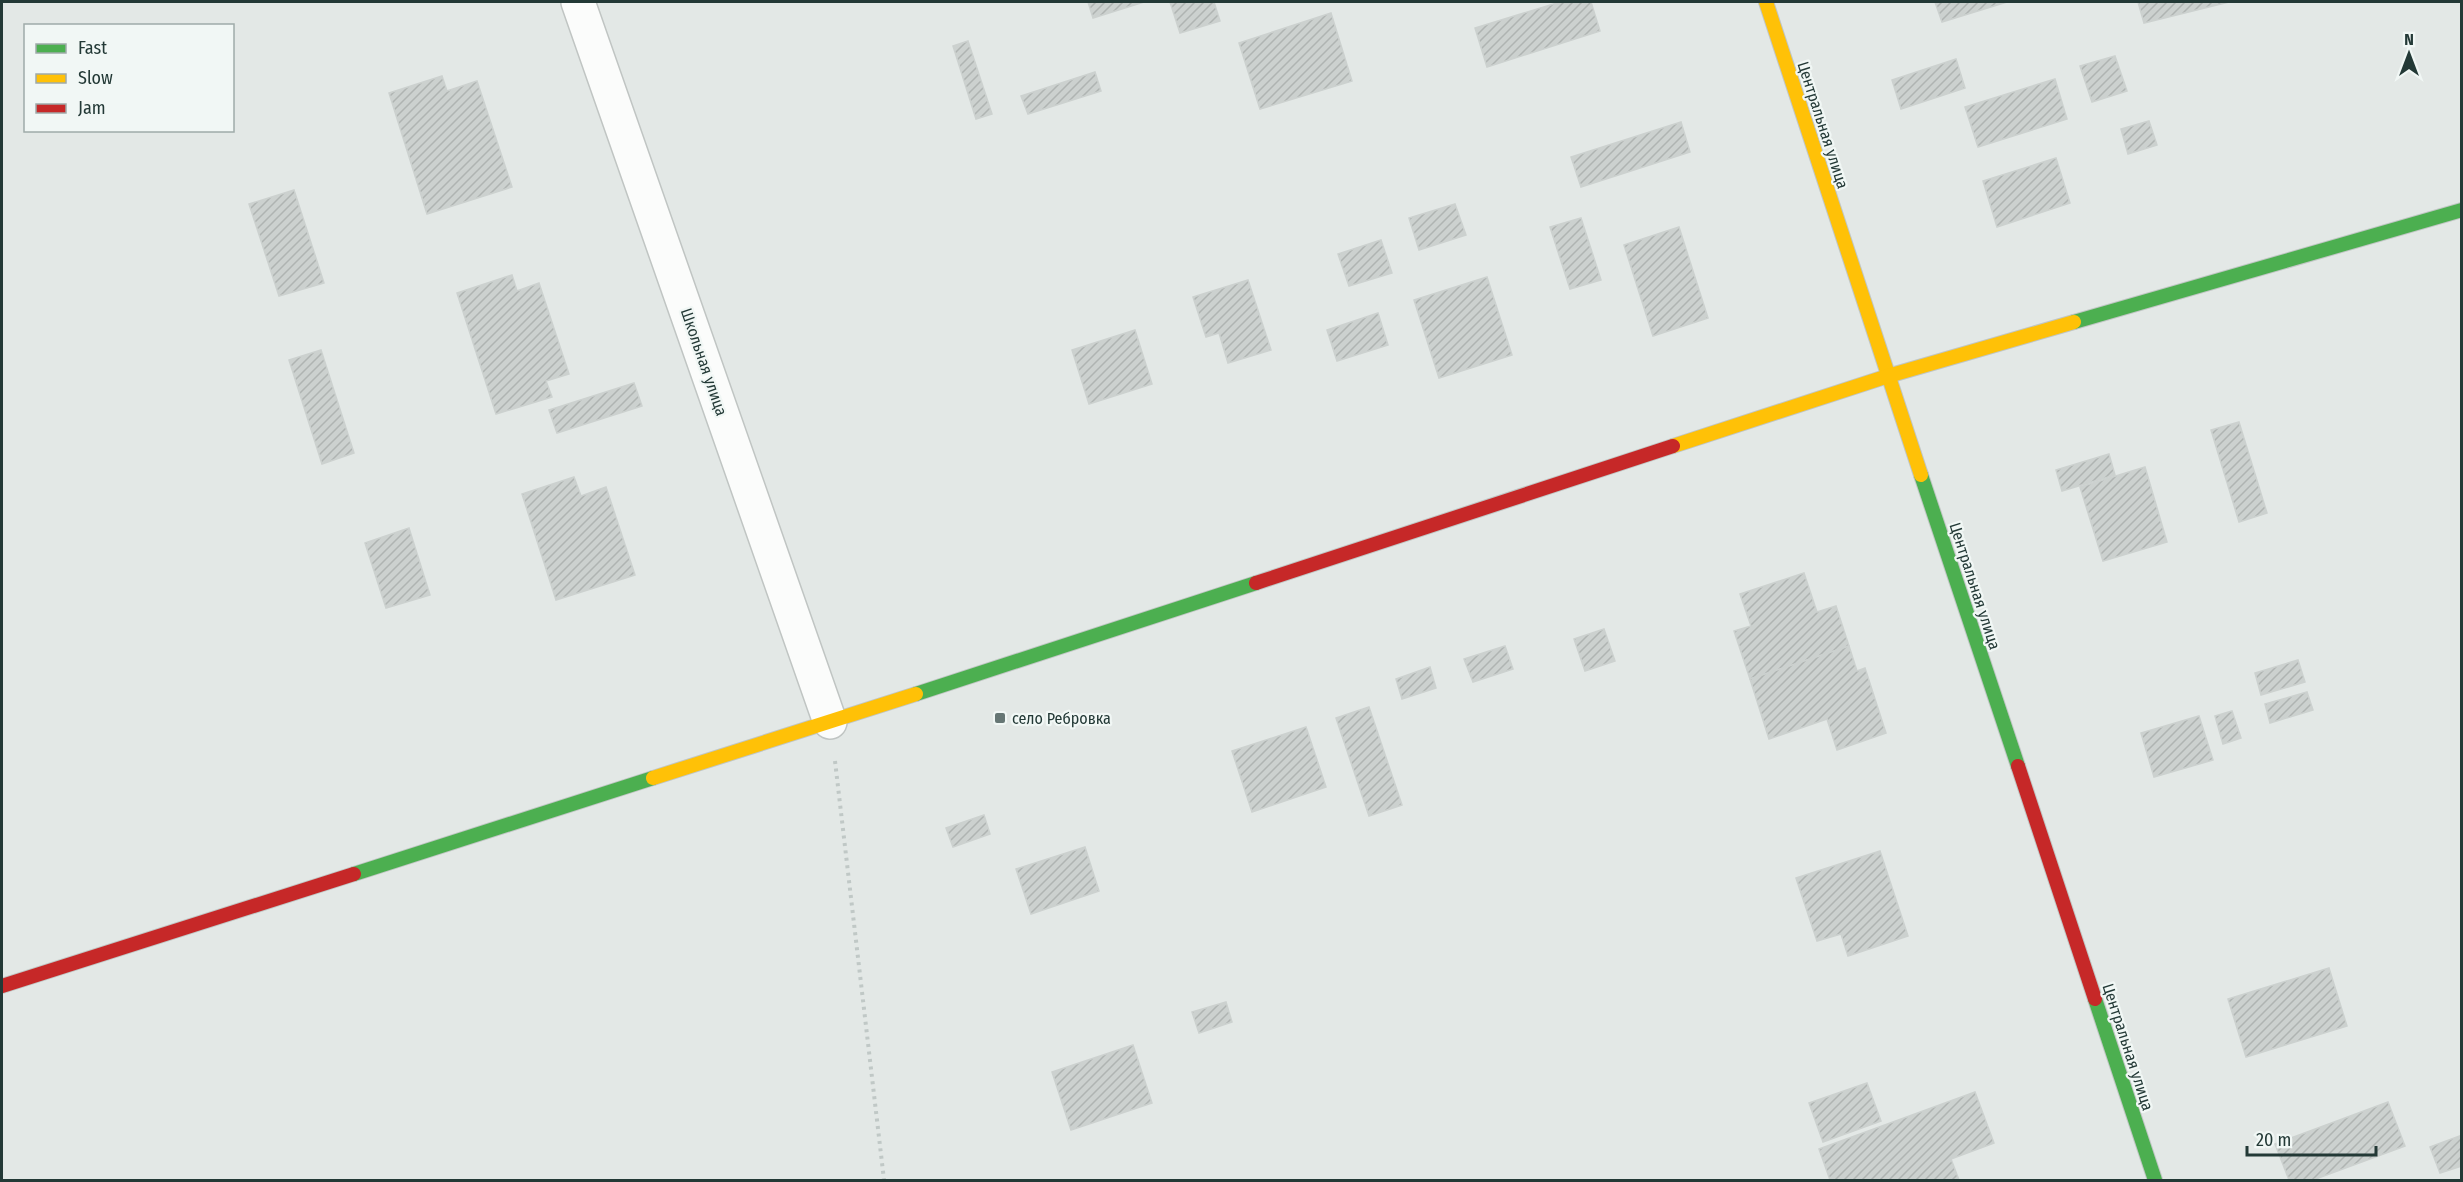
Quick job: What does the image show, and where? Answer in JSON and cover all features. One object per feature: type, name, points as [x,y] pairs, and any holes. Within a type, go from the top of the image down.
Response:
[{"type":"street","name":"Школьная улица","points":[[578,2],[830,722]]},
{"type":"street","name":"Центральная улица","points":[[1766,2],[2155,1180]]},
{"type":"street","points":[[2,986],[830,722],[1888,376],[2462,210]]},
{"type":"path","points":[[830,722],[884,1180]]},
{"type":"building","points":[[1088,2],[1144,2],[1093,18]]},
{"type":"building","points":[[1170,2],[1214,2],[1220,21],[1180,33]]},
{"type":"building","points":[[1560,2],[1591,2],[1600,31],[1487,67],[1475,28]]},
{"type":"building","points":[[1935,2],[2007,2],[1942,22]]},
{"type":"building","points":[[2138,2],[2229,2],[2144,23]]},
{"type":"building","points":[[1331,13],[1352,81],[1260,109],[1239,43]]},
{"type":"building","points":[[968,41],[992,114],[976,119],[953,46]]},
{"type":"building","points":[[2115,56],[2127,91],[2092,102],[2080,66]]},
{"type":"building","points":[[1956,59],[1965,88],[1901,109],[1892,80]]},
{"type":"building","points":[[1095,72],[1101,91],[1028,114],[1021,96]]},
{"type":"building","points":[[442,76],[447,91],[477,81],[512,187],[427,214],[389,93]]},
{"type":"building","points":[[2055,79],[2067,119],[1978,147],[1965,107]]},
{"type":"building","points":[[2149,121],[2157,145],[2128,154],[2121,129]]},
{"type":"building","points":[[1681,122],[1690,152],[1581,187],[1571,157]]},
{"type":"building","points":[[2056,158],[2070,203],[1997,227],[1983,181]]},
{"type":"building","points":[[294,190],[324,283],[279,296],[249,204]]},
{"type":"building","points":[[1455,204],[1466,235],[1419,250],[1409,218]]},
{"type":"building","points":[[1581,218],[1601,280],[1570,289],[1550,227]]},
{"type":"building","points":[[1679,227],[1708,318],[1653,336],[1624,245]]},
{"type":"building","points":[[1381,240],[1392,273],[1349,286],[1338,254]]},
{"type":"building","points":[[512,275],[517,291],[539,283],[569,374],[546,381],[552,397],[496,414],[457,293]]},
{"type":"building","points":[[1487,277],[1512,355],[1439,378],[1414,300]]},
{"type":"building","points":[[1248,280],[1271,350],[1228,363],[1219,333],[1206,337],[1193,297]]},
{"type":"building","points":[[1378,313],[1388,345],[1337,361],[1327,330]]},
{"type":"building","points":[[1135,330],[1152,384],[1089,404],[1072,350]]},
{"type":"building","points":[[321,350],[354,453],[322,464],[289,360]]},
{"type":"building","points":[[634,383],[642,406],[557,433],[549,410]]},
{"type":"building","points":[[2239,422],[2267,513],[2239,522],[2211,430]]},
{"type":"building","points":[[2109,454],[2115,475],[2062,491],[2056,470]]},
{"type":"building","points":[[2145,467],[2167,542],[2103,561],[2080,487]]},
{"type":"building","points":[[574,477],[581,496],[606,487],[635,575],[556,600],[522,494]]},
{"type":"building","points":[[409,528],[430,595],[386,608],[365,543]]},
{"type":"building","points":[[1804,573],[1817,612],[1836,606],[1849,646],[1750,679],[1734,631],[1751,626],[1740,594]]},
{"type":"building","points":[[1604,629],[1615,661],[1585,671],[1574,639]]},
{"type":"building","points":[[1505,646],[1513,669],[1473,682],[1464,659]]},
{"type":"building","points":[[1849,646],[1857,671],[1865,668],[1886,733],[1837,750],[1827,719],[1769,739],[1750,679]]},
{"type":"building","points":[[2298,660],[2305,682],[2261,695],[2255,673]]},
{"type":"building","points":[[1430,667],[1436,688],[1402,699],[1396,679]]},
{"type":"building","points":[[2307,692],[2313,710],[2270,723],[2265,704]]},
{"type":"building","points":[[1369,707],[1402,805],[1369,816],[1336,718]]},
{"type":"building","points":[[2232,711],[2241,738],[2223,744],[2215,716]]},
{"type":"building","points":[[2199,716],[2213,760],[2154,777],[2141,733]]},
{"type":"building","points":[[1306,727],[1326,787],[1252,812],[1232,751]]},
{"type":"building","points":[[984,815],[990,834],[953,847],[946,828]]},
{"type":"building","points":[[1085,847],[1099,891],[1031,914],[1016,869]]},
{"type":"building","points":[[1880,851],[1908,936],[1848,956],[1841,934],[1817,941],[1796,878]]},
{"type":"building","points":[[2329,968],[2347,1026],[2246,1057],[2228,999]]},
{"type":"building","points":[[1226,1002],[1232,1022],[1199,1033],[1192,1012]]},
{"type":"building","points":[[1133,1045],[1152,1103],[1071,1130],[1052,1072]]},
{"type":"building","points":[[1867,1083],[1881,1121],[1823,1142],[1809,1103]]},
{"type":"building","points":[[1975,1092],[1994,1143],[1951,1159],[1959,1180],[1830,1180],[1819,1149]]},
{"type":"building","points":[[2388,1102],[2405,1146],[2313,1180],[2289,1180],[2275,1144]]},
{"type":"building","points":[[2462,1135],[2462,1166],[2440,1173],[2430,1147]]},
{"type":"traffic: fast","points":[[2074,322],[2462,210]]},
{"type":"traffic: fast","points":[[1921,475],[2018,766]]},
{"type":"traffic: fast","points":[[916,694],[1256,583]]},
{"type":"traffic: fast","points":[[354,874],[653,778]]},
{"type":"traffic: fast","points":[[2095,999],[2155,1180]]},
{"type":"traffic: slow","points":[[1766,2],[1921,475]]},
{"type":"traffic: slow","points":[[1673,446],[1888,376],[2074,322]]},
{"type":"traffic: slow","points":[[653,778],[916,694]]},
{"type":"traffic: jam","points":[[1256,583],[1673,446]]},
{"type":"traffic: jam","points":[[2018,766],[2095,999]]},
{"type":"traffic: jam","points":[[2,986],[354,874]]},
{"type":"place","name":"село Ребровка","points":[[1000,718]]}]
